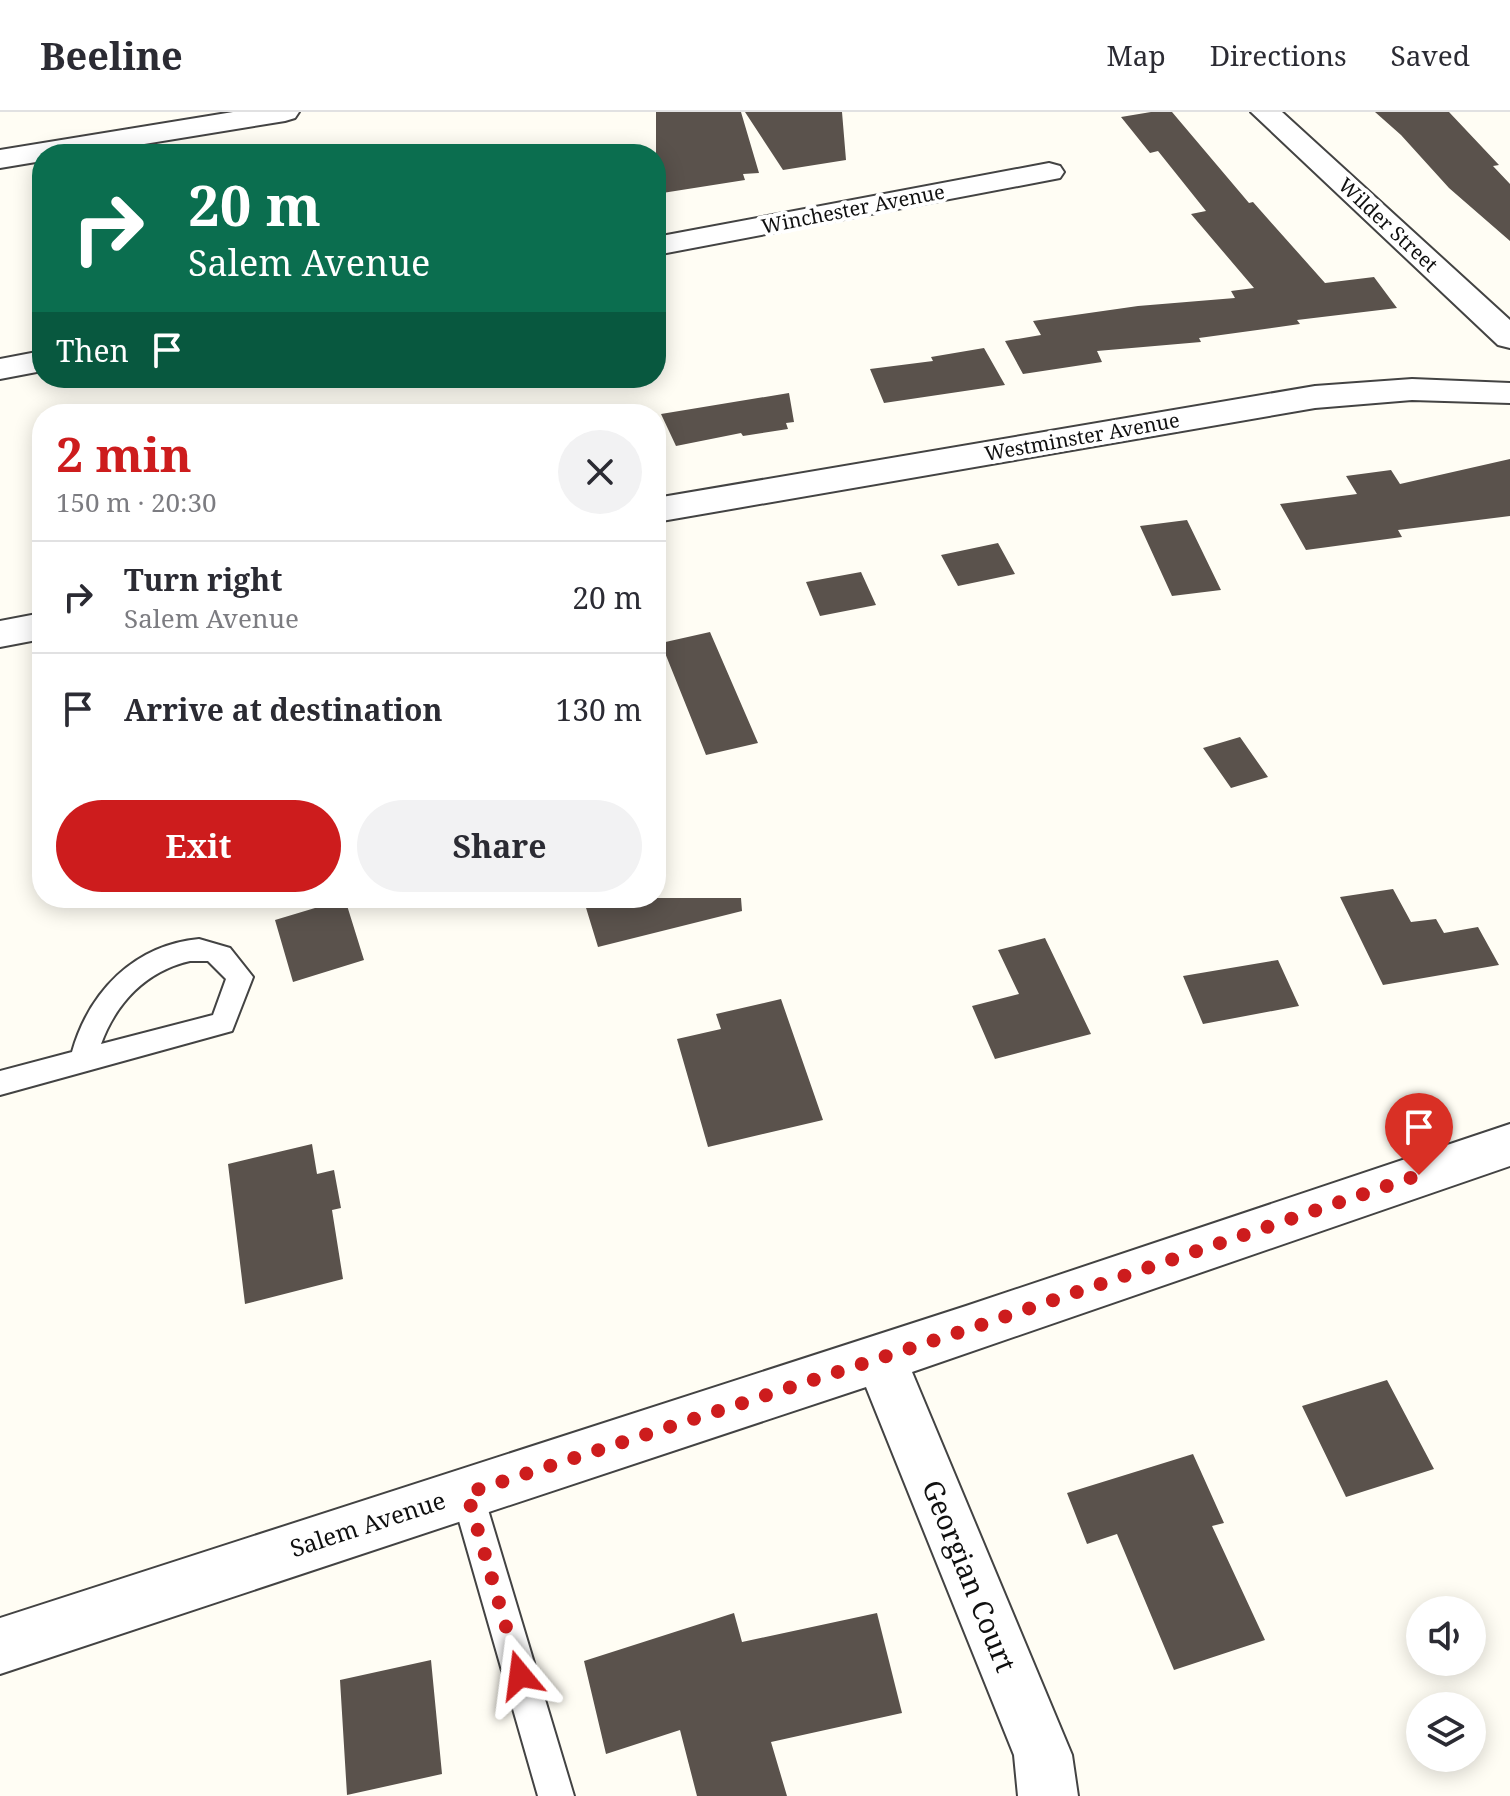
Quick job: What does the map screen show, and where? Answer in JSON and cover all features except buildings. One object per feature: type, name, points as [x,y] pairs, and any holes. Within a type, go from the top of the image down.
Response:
[{"type":"street","points":[[91,144],[285,112]]},
{"type":"street","name":"Wilder Street","points":[[1265,112],[1510,338]]},
{"type":"street","points":[[0,159],[32,154]]},
{"type":"street","name":"Winchester Avenue","points":[[666,244],[1049,172]]},
{"type":"street","points":[[0,369],[32,363]]},
{"type":"street","name":"Westminster Avenue","points":[[666,508],[1315,397],[1385,389],[1471,389],[1510,393]]},
{"type":"street","points":[[0,634],[32,628]]},
{"type":"street","name":"Salem Avenue","points":[[0,1646],[880,1358],[1510,1145]]},
{"type":"street","name":"Georgian Court","points":[[880,1358],[1043,1755],[1048,1796]]},
{"type":"lane","points":[[0,1083],[83,1061],[223,1023],[240,977],[214,952],[204,950],[194,949],[147,963],[123,984],[101,1013],[89,1035],[83,1061]]},
{"type":"lane","points":[[467,1493],[556,1796]]},
{"type":"route","points":[[520,1675],[467,1493],[966,1330],[1419,1175]]}]
